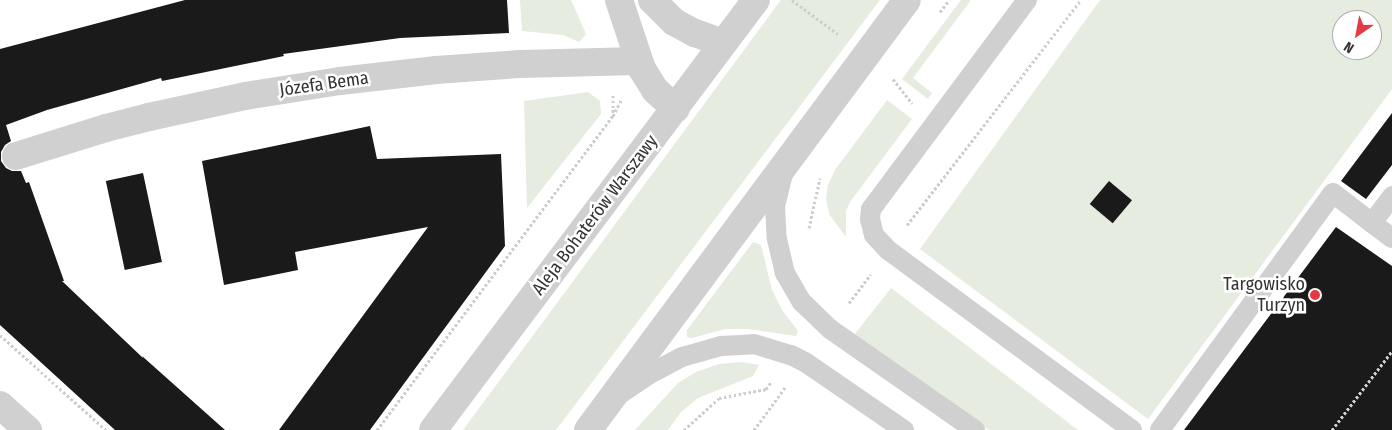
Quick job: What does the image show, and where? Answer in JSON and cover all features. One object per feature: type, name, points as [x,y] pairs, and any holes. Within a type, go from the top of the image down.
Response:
[{"type":"street","points":[[619,0],[638,61],[655,90],[676,109]]},
{"type":"street","points":[[652,0],[674,22],[695,33],[723,43]]},
{"type":"street","name":"Aleja Bohaterów Warszawy","points":[[433,430],[676,109],[756,0]]},
{"type":"street","points":[[588,430],[907,0]]},
{"type":"street","name":"Józefa Bema","points":[[16,156],[158,114],[244,96],[331,83],[469,67],[556,62],[638,61]]},
{"type":"street","points":[[0,404],[28,430]]},
{"type":"lane","points":[[1027,0],[871,209],[870,219],[874,235],[888,250],[1132,430]]},
{"type":"lane","points":[[794,152],[780,182],[774,218],[780,256],[793,290],[802,302],[830,328],[975,430]]},
{"type":"lane","points":[[1160,430],[1333,193],[1392,238]]},
{"type":"lane","points":[[1372,223],[1392,196]]},
{"type":"lane","points":[[606,405],[648,375],[682,357],[702,350],[736,344],[754,344],[791,355],[904,430]]},
{"type":"path","points":[[792,0],[841,37]]},
{"type":"path","points":[[938,16],[949,0]]},
{"type":"path","points":[[847,306],[1080,0]]},
{"type":"path","points":[[886,86],[898,70]]},
{"type":"path","points":[[377,430],[613,116],[624,95]]},
{"type":"path","points":[[809,232],[821,173]]},
{"type":"path","points":[[0,335],[106,430]]},
{"type":"path","points":[[1332,430],[1392,351]]},
{"type":"path","points":[[684,430],[718,398],[766,389],[791,355]]},
{"type":"path","points":[[754,430],[791,380]]},
{"type":"shaded area","points":[[520,0],[571,0],[586,34],[579,42],[563,35],[522,31]]},
{"type":"shaded area","points":[[781,0],[880,0],[556,430],[463,430]]},
{"type":"shaded area","points":[[961,0],[971,0],[913,78],[932,93],[928,99],[902,79]]},
{"type":"shaded area","points":[[1100,0],[1392,0],[1392,89],[1148,419],[920,249]]},
{"type":"shaded area","points":[[588,92],[600,101],[601,114],[527,208],[524,101]]},
{"type":"shaded area","points":[[887,100],[912,119],[850,202],[846,211],[846,237],[829,214],[826,198],[828,185],[835,170]]},
{"type":"shaded area","points":[[753,242],[761,245],[772,290],[782,310],[798,331],[796,336],[749,329],[725,329],[692,338],[687,337],[687,330]]},
{"type":"shaded area","points":[[891,288],[1078,430],[989,430],[854,335]]},
{"type":"shaded area","points":[[742,362],[759,365],[753,376],[698,398],[681,412],[668,430],[635,430],[678,383],[696,372],[719,364]]},
{"type":"building","points":[[185,0],[507,0],[509,33],[400,38],[283,54],[284,56],[162,81],[161,78],[47,110],[6,125],[11,141],[5,145],[1,152],[1,161],[6,168],[12,171],[21,171],[26,183],[29,182],[64,281],[62,281],[143,358],[142,356],[225,430],[115,430],[0,325],[0,49]]},
{"type":"building","points":[[1392,113],[1392,165],[1366,199],[1341,181]]},
{"type":"building","points":[[370,126],[377,159],[501,154],[505,246],[370,430],[279,430],[428,227],[295,252],[298,270],[224,285],[202,161]]},
{"type":"building","points":[[143,173],[162,262],[125,270],[106,181]]},
{"type":"building","points":[[1109,181],[1132,200],[1113,223],[1090,204]]},
{"type":"building","points":[[1336,227],[1392,266],[1392,430],[1184,430]]},
{"type":"place","name":"Targowisko Turzyn","points":[[1315,295]]}]
